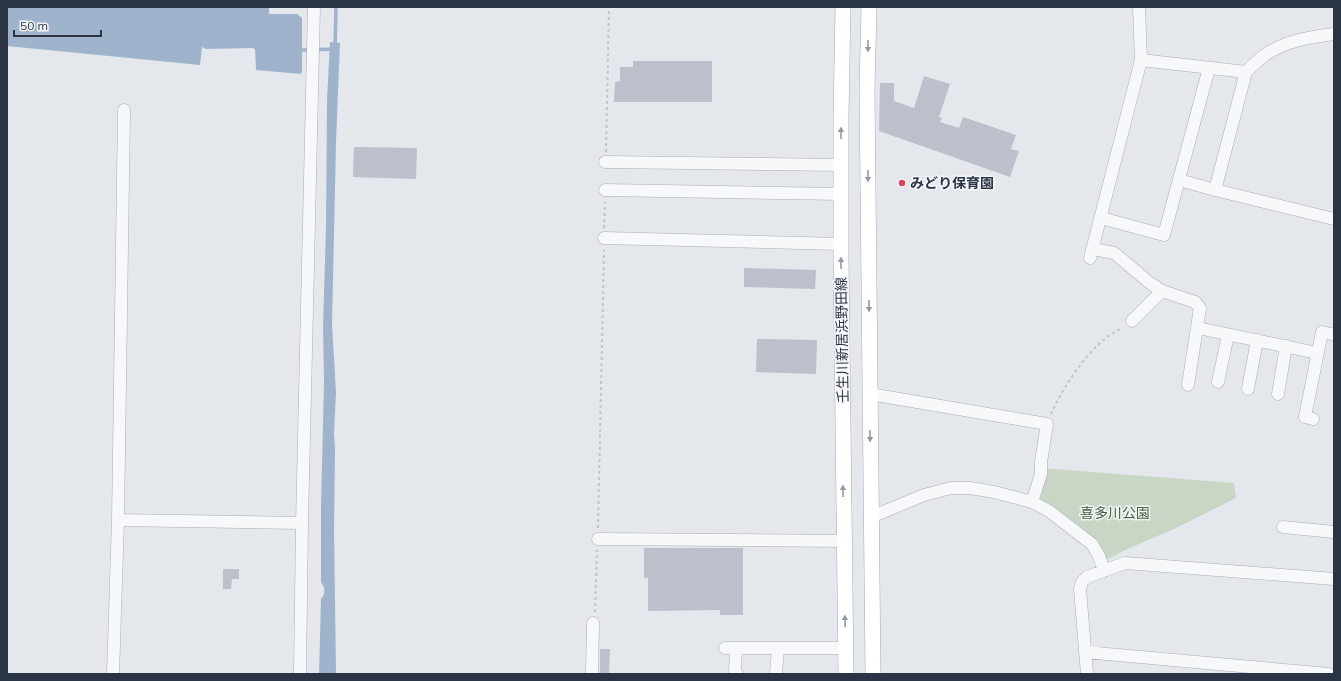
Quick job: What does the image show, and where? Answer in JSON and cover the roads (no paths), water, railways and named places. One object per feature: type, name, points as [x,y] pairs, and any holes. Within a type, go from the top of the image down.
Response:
[{"type":"main road","name":"壬生川新居浜野田線","points":[[843,7],[841,244],[846,674]]},
{"type":"main road","name":"壬生川新居浜野田線","points":[[869,7],[867,97],[873,674]]},
{"type":"street","points":[[300,674],[314,7]]},
{"type":"street","points":[[1140,7],[1141,60],[1092,254],[1114,253],[1150,284],[1162,291],[1195,302],[1200,308],[1188,385]]},
{"type":"street","points":[[1215,190],[1246,72],[1265,55],[1292,42],[1314,36],[1334,34]]},
{"type":"street","points":[[1141,60],[1246,72]]},
{"type":"street","points":[[1100,218],[1164,235],[1208,68]]},
{"type":"street","points":[[112,674],[118,520],[124,110]]},
{"type":"street","points":[[606,162],[841,165]]},
{"type":"street","points":[[1179,180],[1334,219]]},
{"type":"street","points":[[605,190],[841,194]]},
{"type":"street","points":[[604,238],[841,244]]},
{"type":"street","points":[[1132,321],[1162,291]]},
{"type":"street","points":[[1198,328],[1317,353]]},
{"type":"street","points":[[1314,419],[1305,417],[1317,353],[1322,332],[1331,334]]},
{"type":"street","points":[[1218,382],[1228,335]]},
{"type":"street","points":[[1248,389],[1257,340]]},
{"type":"street","points":[[1278,394],[1286,346]]},
{"type":"street","points":[[870,394],[1047,424],[1041,462],[1041,474],[1032,502]]},
{"type":"street","points":[[871,517],[924,495],[950,488],[976,489],[994,492],[1032,502],[1049,511],[1092,544],[1099,556],[1104,571]]},
{"type":"street","points":[[118,520],[302,523]]},
{"type":"street","points":[[1283,527],[1334,532]]},
{"type":"street","points":[[598,539],[844,541]]},
{"type":"street","points":[[1087,674],[1080,589],[1082,582],[1087,577],[1125,563],[1334,579]]},
{"type":"street","points":[[592,674],[593,623]]},
{"type":"street","points":[[737,674],[730,648],[846,648]]},
{"type":"street","points":[[776,674],[778,648]]},
{"type":"street","points":[[1085,652],[1329,674]]},
{"type":"water","points":[[7,7],[269,7],[269,14],[297,14],[302,18],[302,71],[301,74],[256,70],[255,49],[252,48],[206,49],[202,47],[200,65],[7,46]]},
{"type":"water","points":[[330,42],[340,43],[332,325],[336,392],[334,433],[334,531],[336,673],[319,674],[321,599],[324,595],[321,582],[321,507],[327,100]]},
{"type":"waterway","points":[[302,50],[335,49],[336,7]]},
{"type":"place","name":"みどり保育園","points":[[902,183]]},
{"type":"park label","name":"喜多川公園","points":[[1115,513]]}]
